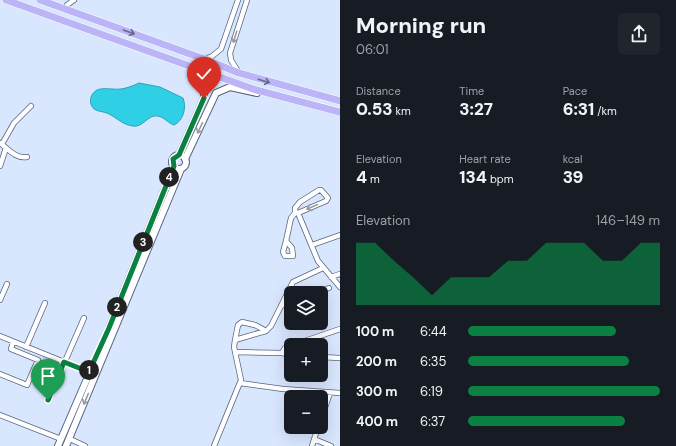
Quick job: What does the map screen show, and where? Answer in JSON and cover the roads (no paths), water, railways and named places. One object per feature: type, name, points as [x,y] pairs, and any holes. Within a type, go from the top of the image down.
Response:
[{"type":"highway","points":[[6,0],[191,68],[270,94],[340,112]]},
{"type":"highway","points":[[21,0],[131,42],[134,46]]},
{"type":"highway","points":[[40,0],[239,73],[340,101]]},
{"type":"highway","points":[[53,0],[108,24]]},
{"type":"main road","points":[[58,446],[70,415],[109,328],[174,166],[173,159],[179,155],[204,98],[204,87],[191,68]]},
{"type":"main road","points":[[66,446],[181,169],[185,166],[185,159],[216,93],[219,90],[230,87],[257,93],[270,94]]},
{"type":"main road","points":[[179,155],[185,159]]},
{"type":"main road","points":[[174,166],[181,169]]},
{"type":"street","points":[[67,5],[74,0]]},
{"type":"street","points":[[204,59],[212,57],[221,49],[238,0]]},
{"type":"street","points":[[239,73],[231,60],[230,53],[247,0]]},
{"type":"street","points":[[0,166],[3,145],[14,122],[31,106]]},
{"type":"street","points":[[3,145],[22,158],[27,158]]},
{"type":"street","points":[[286,241],[291,218],[297,213],[326,201],[328,198],[321,190],[300,202],[295,208],[297,213],[312,245],[318,261],[340,287]]},
{"type":"street","points":[[312,245],[340,235]]},
{"type":"street","points":[[235,340],[266,331],[274,322],[293,282],[323,268]]},
{"type":"street","points":[[331,277],[340,274]]},
{"type":"street","points":[[0,300],[7,284]]},
{"type":"street","points":[[26,347],[45,303]]},
{"type":"street","points":[[48,400],[84,318]]},
{"type":"street","points":[[214,446],[240,383],[241,376],[235,352],[235,340],[238,325],[242,322],[255,325],[266,331]]},
{"type":"street","points":[[313,338],[340,329]]},
{"type":"street","points":[[0,336],[89,372]]},
{"type":"street","points":[[0,374],[27,385],[38,360],[11,349],[13,342]]},
{"type":"street","points":[[235,352],[282,353],[284,350]]},
{"type":"street","points":[[328,357],[340,358]]},
{"type":"street","points":[[240,383],[340,393]]},
{"type":"street","points":[[328,399],[330,393]]},
{"type":"street","points":[[0,415],[61,439]]},
{"type":"street","points":[[312,446],[316,434]]},
{"type":"street","points":[[70,438],[80,445],[86,446]]},
{"type":"street","points":[[314,439],[331,446]]},
{"type":"water","points":[[139,83],[160,87],[183,98],[185,106],[180,120],[174,125],[158,116],[154,116],[140,125],[133,126],[123,123],[107,113],[96,110],[92,107],[90,101],[91,96],[97,90],[121,89]]}]
